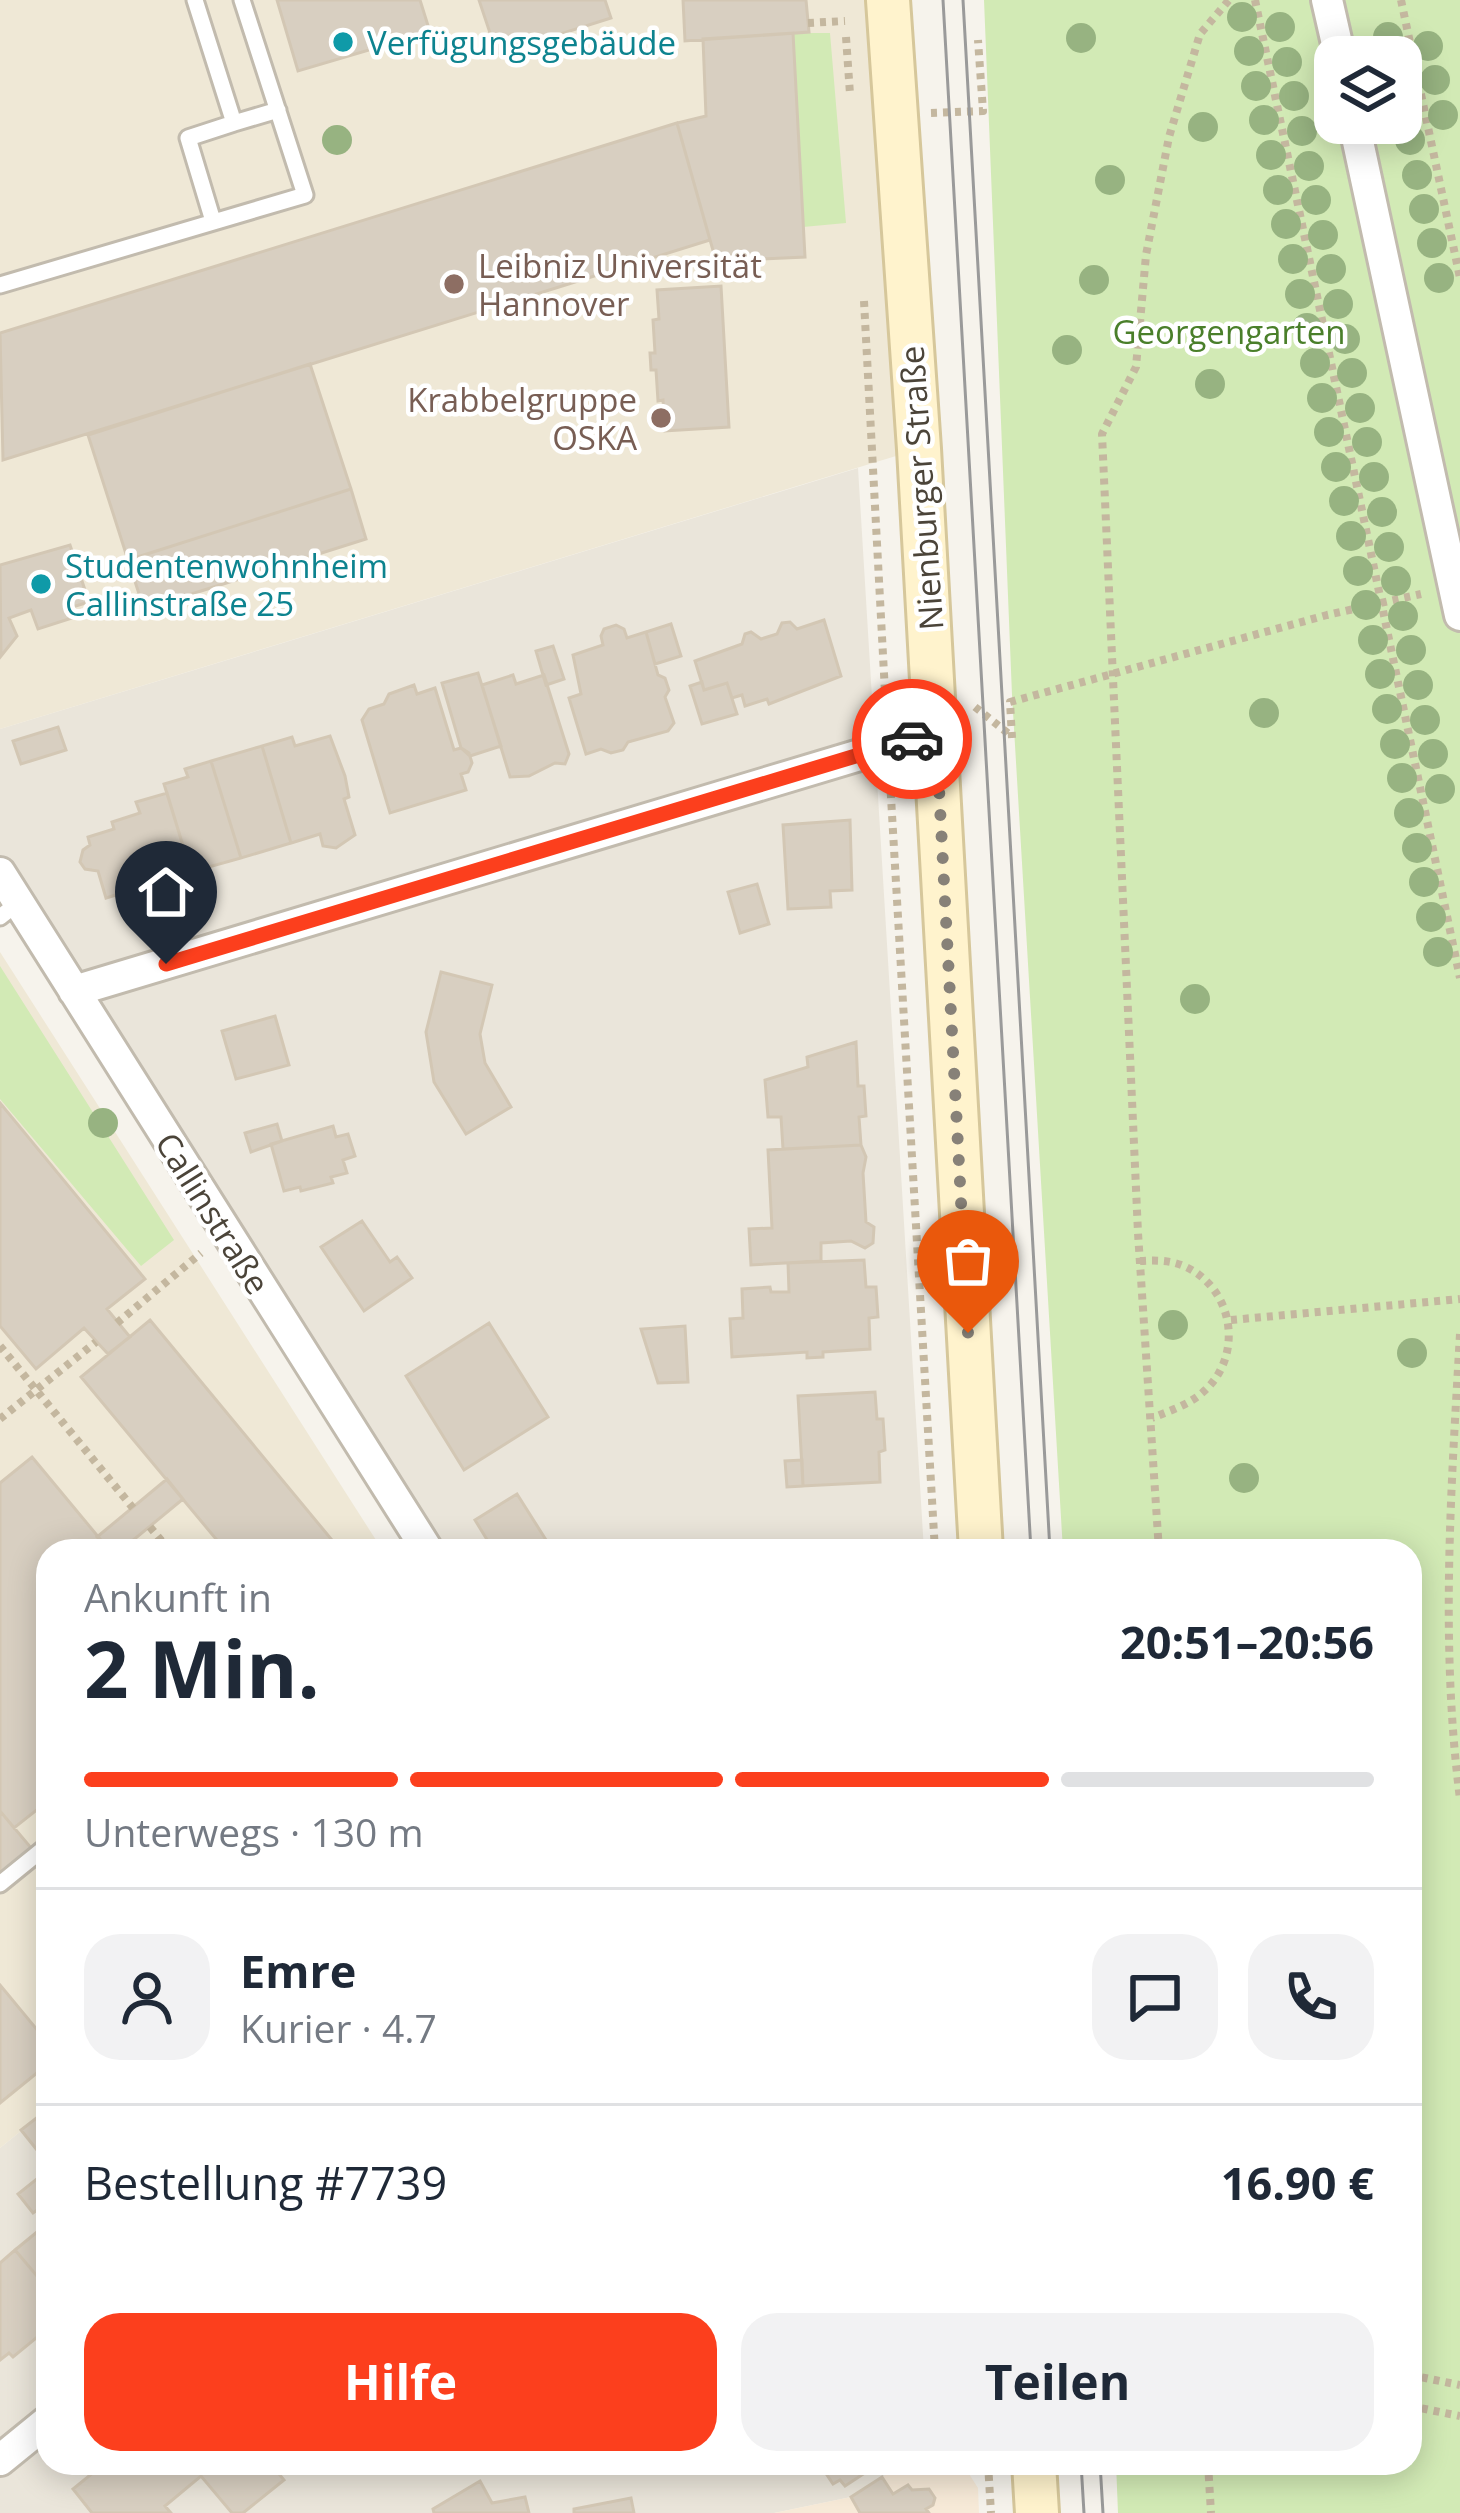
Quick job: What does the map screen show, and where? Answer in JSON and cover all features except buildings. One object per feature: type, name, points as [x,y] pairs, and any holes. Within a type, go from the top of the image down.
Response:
[{"type":"street","name":"Nienburger Straße","points":[[888,0],[936,732],[980,1539]]},
{"type":"street","points":[[1327,0],[1335,36]]},
{"type":"street","points":[[1359,144],[1457,601]]},
{"type":"street","points":[[74,991],[936,732]]},
{"type":"street","name":"Callinstraße","points":[[0,873],[9,909],[74,991],[414,1539]]},
{"type":"street","points":[[0,2460],[36,2431]]},
{"type":"street","points":[[1035,2475],[1037,2513]]},
{"type":"lane","points":[[195,0],[234,123]]},
{"type":"lane","points":[[0,284],[305,195],[242,0]]},
{"type":"lane","points":[[213,221],[188,138],[278,110]]},
{"type":"lane","points":[[0,1884],[36,1855]]},
{"type":"path","points":[[1158,1539],[1140,1261],[1102,434],[1136,367],[1146,255],[1169,137],[1200,34],[1229,0]]},
{"type":"path","points":[[1255,0],[1460,978]]},
{"type":"path","points":[[1401,0],[1460,278]]},
{"type":"path","points":[[808,23],[845,21]]},
{"type":"path","points":[[938,112],[983,110],[978,40]]},
{"type":"path","points":[[968,703],[1012,738],[1010,702],[1381,602],[1457,601]]},
{"type":"path","points":[[117,1323],[225,1232]]},
{"type":"path","points":[[1140,1261],[1164,1260],[1187,1267],[1207,1282],[1231,1320],[1219,1373],[1204,1391],[1152,1418]]},
{"type":"path","points":[[1231,1320],[1460,1299]]},
{"type":"path","points":[[1460,1334],[1449,1517],[1449,1690],[1460,1799]]},
{"type":"path","points":[[0,1419],[96,1342]]},
{"type":"path","points":[[0,1346],[133,1508]]},
{"type":"path","points":[[150,1527],[160,1539]]},
{"type":"path","points":[[1422,2377],[1460,2385]]},
{"type":"path","points":[[1422,2408],[1460,2416]]},
{"type":"path","points":[[989,2475],[991,2513]]},
{"type":"path","points":[[1209,2475],[1211,2513]]},
{"type":"shaded area","name":"Leibniz Universität Hannover","points":[[0,0],[888,0],[919,449],[0,729]]},
{"type":"shaded area","points":[[858,468],[923,1539],[420,1539],[0,873],[0,729]]},
{"type":"shaded area","points":[[0,952],[375,1539],[36,1539],[36,2119],[0,2148]]},
{"type":"shaded area","points":[[36,2119],[36,2475],[885,2475],[851,2497],[774,2513],[0,2513],[0,2148]]},
{"type":"shaded area","points":[[885,2475],[970,2475],[978,2488],[979,2513],[774,2513],[851,2497]]},
{"type":"green space","name":"Georgengarten","points":[[984,0],[1460,0],[1460,2513],[1118,2513],[1116,2475],[1422,2475],[1422,1539],[1062,1539],[1012,695]]},
{"type":"green space","points":[[793,33],[830,33],[846,223],[803,227]]},
{"type":"green space","points":[[0,966],[174,1240],[141,1266],[0,1099]]},
{"type":"tram line","points":[[943,0],[1030,1539]]},
{"type":"tram line","points":[[963,0],[1049,1539]]},
{"type":"tram line","points":[[1082,2475],[1084,2513]]},
{"type":"tram line","points":[[1101,2475],[1103,2513]]},
{"type":"way so far","points":[[912,739],[936,732],[968,1333]]},
{"type":"place","name":"Verfügungsgebäude","points":[[343,42]]},
{"type":"place","name":"Leibniz Universität Hannover","points":[[454,284]]},
{"type":"place","name":"Krabbelgruppe OSKA","points":[[661,418]]},
{"type":"place","name":"Studentenwohnheim Callinstraße 25","points":[[41,584]]},
{"type":"route","points":[[166,964],[912,739]]}]
